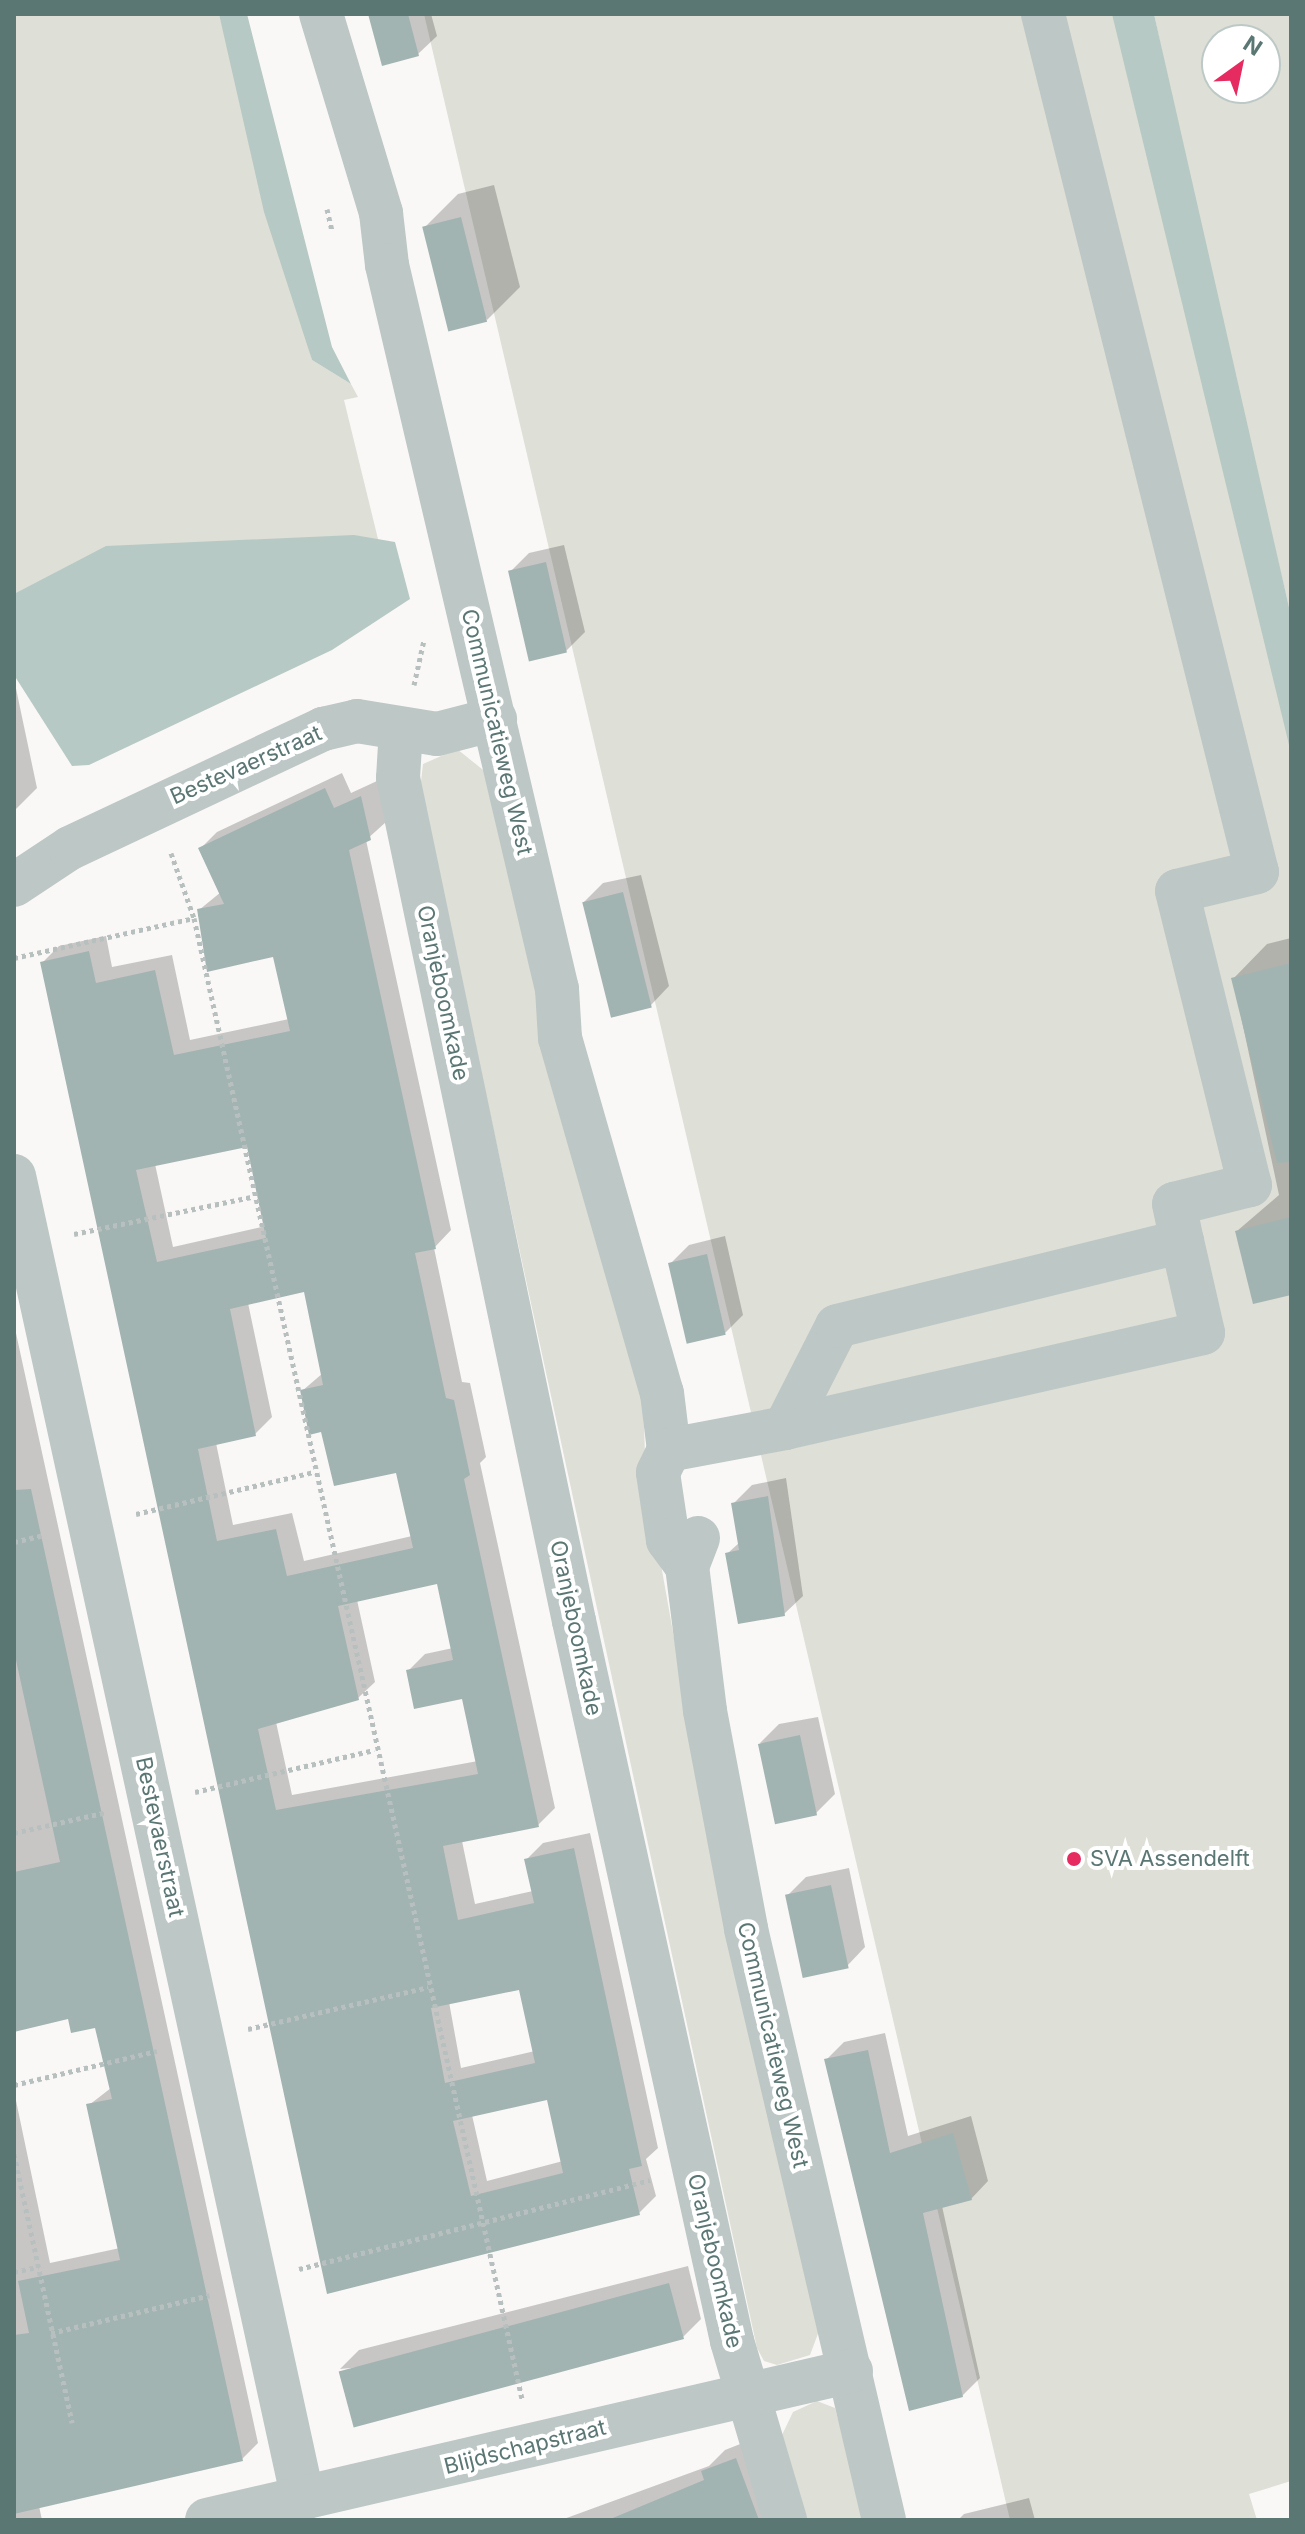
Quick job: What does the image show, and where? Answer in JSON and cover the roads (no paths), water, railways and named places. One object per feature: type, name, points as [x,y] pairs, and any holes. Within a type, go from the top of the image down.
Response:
[{"type":"street","name":"Communicatieweg West","points":[[321,14],[381,213],[387,265],[557,989],[560,1038],[662,1393],[669,1450],[658,1473],[668,1540],[687,1566],[746,1929],[884,2520]]},
{"type":"street","points":[[669,1450],[785,1428],[1203,1333],[1174,1204],[1250,1185],[1177,891],[1257,872],[1043,14]]},
{"type":"street","name":"Bestevaerstraat","points":[[14,885],[151,808],[323,729],[357,721],[437,734],[495,719]]},
{"type":"street","name":"Oranjeboomkade","points":[[401,729],[398,778],[693,2169],[747,2394],[785,2520]]},
{"type":"street","name":"Bestevaerstraat","points":[[14,1176],[256,2282],[293,2507]]},
{"type":"street","points":[[785,1428],[837,1326],[1182,1241]]},
{"type":"street","name":"Blijdschapstraat","points":[[207,2520],[293,2507],[533,2445],[851,2371]]},
{"type":"place","name":"SVA Assendelft","points":[[1074,1859]]}]
